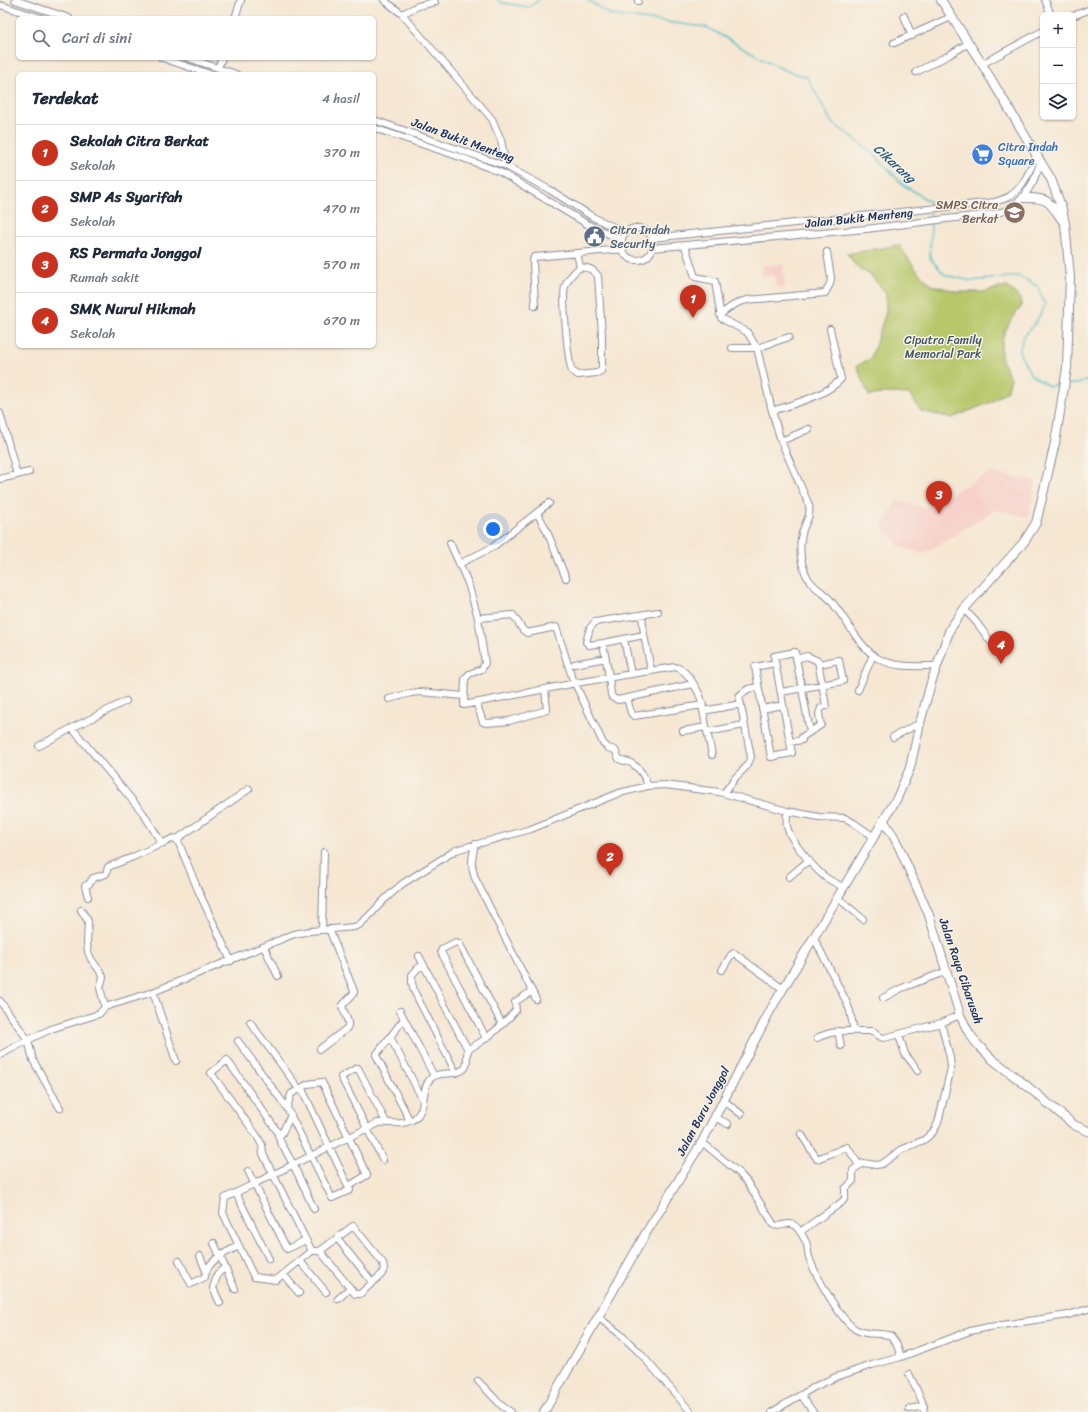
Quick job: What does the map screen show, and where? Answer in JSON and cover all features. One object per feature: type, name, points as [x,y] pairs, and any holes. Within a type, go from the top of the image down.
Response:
[{"type":"main road","name":"Jalan Baru Jonggol","points":[[545,1412],[587,1335],[657,1214],[702,1142],[783,989],[897,798],[907,776],[936,666],[950,629],[964,609],[1024,542],[1036,523],[1054,443],[1067,368],[1070,277],[1065,224],[1051,179],[982,64],[941,0]]},
{"type":"main road","points":[[1023,198],[1037,198],[1047,201],[1065,224]]},
{"type":"main road","name":"Jalan Raya Cibarusah","points":[[883,820],[893,835],[928,915],[960,1015],[969,1033],[978,1045],[992,1059],[1074,1125],[1088,1131]]},
{"type":"street","points":[[15,0],[63,16]]},
{"type":"street","points":[[236,16],[241,0]]},
{"type":"street","points":[[384,0],[402,14],[492,119],[502,140],[506,166]]},
{"type":"street","points":[[1045,0],[1049,12]]},
{"type":"street","points":[[402,14],[418,6],[435,2]]},
{"type":"street","points":[[0,5],[35,16]]},
{"type":"street","points":[[1076,15],[1088,10]]},
{"type":"street","points":[[904,16],[912,36]]},
{"type":"street","points":[[894,43],[951,17]]},
{"type":"street","points":[[982,64],[1040,33]]},
{"type":"street","points":[[916,72],[949,56],[969,43]]},
{"type":"street","points":[[168,60],[204,72]]},
{"type":"street","points":[[194,60],[230,72]]},
{"type":"street","points":[[218,68],[221,60]]},
{"type":"street","name":"Jalan Bukit Menteng","points":[[376,121],[506,166],[550,190],[593,217],[626,233]]},
{"type":"street","name":"Jalan Bukit Menteng","points":[[376,129],[500,172],[587,224],[622,240]]},
{"type":"street","points":[[652,238],[995,202],[1009,197],[1016,190],[1028,176],[1037,154]]},
{"type":"street","name":"Jalan Bukit Menteng","points":[[652,248],[866,230],[895,225],[999,213],[1023,198],[1033,182],[1041,161]]},
{"type":"street","points":[[638,228],[648,232],[652,238],[652,248],[649,254],[640,259],[630,257],[623,250],[622,240],[626,233],[632,229],[638,228]]},
{"type":"street","points":[[685,246],[695,277],[715,281],[722,319],[747,332],[757,348],[772,411],[781,440],[798,476],[810,510],[809,519],[803,529],[801,556],[804,570],[813,586],[831,600],[857,637],[878,659],[893,664],[936,666]]},
{"type":"street","points":[[535,306],[533,259],[536,256],[555,256],[623,250]]},
{"type":"street","points":[[720,314],[738,302],[748,299],[759,300],[825,292],[830,284],[827,252]]},
{"type":"street","points":[[577,253],[580,267]]},
{"type":"street","points":[[580,267],[593,270],[598,276],[602,335],[602,367],[601,371],[597,374],[578,375],[572,371],[569,358],[564,288],[573,274],[580,267]]},
{"type":"street","points":[[772,411],[802,401],[819,393],[841,379],[830,329]]},
{"type":"street","points":[[732,348],[757,348],[789,337]]},
{"type":"street","points":[[0,413],[17,475]]},
{"type":"street","points":[[781,440],[809,429]]},
{"type":"street","points":[[0,480],[29,472]]},
{"type":"street","points":[[459,564],[493,547],[549,503]]},
{"type":"street","points":[[537,513],[548,532],[558,562],[566,578]]},
{"type":"street","points":[[450,543],[468,583],[478,618],[484,666],[480,670],[467,676],[465,679],[464,705],[576,683],[671,667],[679,667],[683,670],[700,696],[712,755]]},
{"type":"street","points":[[964,609],[990,640]]},
{"type":"street","points":[[644,635],[589,645],[586,642],[590,628],[594,622],[658,612]]},
{"type":"street","points":[[478,618],[513,615],[523,630],[527,633],[556,627],[572,678],[576,683],[603,744],[608,748],[615,750],[619,759],[631,762],[638,768],[644,776],[648,786]]},
{"type":"street","points":[[642,615],[644,635],[652,670]]},
{"type":"street","points":[[624,639],[631,674]]},
{"type":"street","points":[[603,643],[611,695],[613,698],[618,700],[693,684]]},
{"type":"street","points":[[775,663],[754,667],[771,757],[792,753],[774,656],[795,652],[810,732]]},
{"type":"street","points":[[858,690],[873,654]]},
{"type":"street","points":[[790,742],[802,740],[802,737],[821,724],[819,714],[822,708],[826,706],[818,661],[807,656],[796,658]]},
{"type":"street","points":[[574,664],[606,658]]},
{"type":"street","points":[[780,692],[843,681],[839,660],[819,664]]},
{"type":"street","points":[[724,793],[751,760],[740,696],[748,689],[758,687]]},
{"type":"street","points":[[476,702],[483,722],[489,723],[509,721],[548,710],[545,690]]},
{"type":"street","points":[[389,699],[420,692],[464,696]]},
{"type":"street","points":[[627,698],[631,713],[634,716],[741,704]]},
{"type":"street","points":[[39,746],[126,701]]},
{"type":"street","points":[[762,709],[783,705]]},
{"type":"street","points":[[893,737],[920,723]]},
{"type":"street","points":[[683,731],[744,725]]},
{"type":"street","points":[[72,728],[138,807],[159,840],[163,843]]},
{"type":"street","points":[[0,1055],[51,1029],[99,1014],[105,1007],[154,992],[294,934],[349,928],[360,925],[402,884],[456,850],[531,829],[619,793],[648,786],[665,785],[724,793],[787,811],[819,817],[845,818],[874,837]]},
{"type":"street","points":[[88,897],[85,886],[89,884],[93,878],[106,874],[108,867],[174,838],[176,839],[250,789]]},
{"type":"street","points":[[787,811],[787,826],[790,834],[809,860],[825,876],[844,888]]},
{"type":"street","points":[[176,839],[231,961]]},
{"type":"street","points":[[475,844],[471,863],[475,878],[536,998]]},
{"type":"street","points":[[322,930],[324,852]]},
{"type":"street","points":[[789,877],[809,860]]},
{"type":"street","points":[[838,898],[863,919]]},
{"type":"street","points":[[81,910],[88,921],[88,952],[103,977],[100,988],[105,1007]]},
{"type":"street","points":[[320,1049],[346,1029],[348,1022],[342,1006],[354,993],[329,929]]},
{"type":"street","points":[[814,938],[846,1001],[850,1011],[854,1031]]},
{"type":"street","points":[[486,1038],[441,952],[442,949],[456,942],[459,943],[502,1024]]},
{"type":"street","points":[[264,947],[278,976]]},
{"type":"street","points":[[722,970],[734,953],[783,989]]},
{"type":"street","points":[[419,956],[468,1050]]},
{"type":"street","points":[[424,965],[418,968],[412,975],[414,991],[456,1072]]},
{"type":"street","points":[[883,998],[902,988],[947,971]]},
{"type":"street","points":[[320,1251],[355,1294],[360,1294],[373,1283],[382,1274],[384,1269],[383,1263],[353,1226],[320,1251],[312,1251],[276,1280],[254,1277],[223,1213],[225,1198],[378,1123],[386,1122],[398,1124],[410,1121],[419,1114],[429,1080],[434,1076],[456,1072],[466,1067],[466,1056],[468,1050],[486,1038],[502,1024],[516,1010],[515,1002],[532,991]]},
{"type":"street","points":[[154,992],[176,1062]]},
{"type":"street","points":[[0,1001],[28,1040],[33,1060],[60,1108]]},
{"type":"street","points":[[400,1011],[434,1076]]},
{"type":"street","points":[[817,1038],[825,1033],[838,1031],[872,1031],[876,1032],[881,1038],[884,1038],[941,1023],[960,1015]]},
{"type":"street","points":[[404,1019],[377,1053],[377,1057],[410,1121]]},
{"type":"street","points":[[238,1041],[287,1108],[332,1198],[350,1190],[302,1091],[250,1022]]},
{"type":"street","points":[[800,1232],[842,1202],[845,1198],[845,1189],[853,1181],[853,1170],[859,1165],[863,1163],[876,1166],[882,1164],[901,1150],[924,1140],[933,1132],[938,1123],[951,1068],[941,1023]]},
{"type":"street","points":[[838,1031],[841,1046]]},
{"type":"street","points":[[899,1035],[905,1054],[918,1071]]},
{"type":"street","points":[[390,1037],[423,1100]]},
{"type":"street","points":[[312,1251],[263,1154],[262,1145],[257,1136],[211,1073],[227,1060],[277,1131],[280,1141],[293,1164],[314,1210]]},
{"type":"street","points":[[384,1160],[366,1128],[342,1077],[357,1068],[360,1071],[386,1122]]},
{"type":"street","points":[[287,1108],[291,1094],[308,1084],[322,1082],[367,1175],[348,1186]]},
{"type":"street","points":[[723,1100],[741,1114]]},
{"type":"street","points":[[278,1136],[282,1133],[291,1115]]},
{"type":"street","points":[[715,1117],[728,1124]]},
{"type":"street","points":[[801,1134],[817,1159],[847,1147],[859,1165]]},
{"type":"street","points":[[702,1142],[747,1182],[774,1225],[779,1227],[793,1224],[800,1232],[805,1241],[810,1260],[828,1294],[841,1314],[855,1329],[866,1333],[891,1336],[896,1342],[901,1357]]},
{"type":"street","points":[[248,1171],[287,1250],[306,1240]]},
{"type":"street","points":[[236,1193],[269,1259]]},
{"type":"street","points":[[337,1238],[373,1283]]},
{"type":"street","points":[[214,1242],[236,1289]]},
{"type":"street","points":[[179,1261],[191,1284],[205,1277],[206,1271],[210,1265],[220,1256],[239,1246]]},
{"type":"street","points":[[200,1256],[206,1271]]},
{"type":"street","points":[[300,1261],[326,1292]]},
{"type":"street","points":[[220,1303],[213,1288],[218,1273],[226,1268]]},
{"type":"street","points":[[283,1274],[299,1293]]},
{"type":"street","points":[[338,1299],[350,1288]]},
{"type":"street","points":[[772,1412],[816,1386],[836,1377],[901,1357],[978,1328],[1068,1315],[1088,1309]]},
{"type":"street","points":[[598,1317],[620,1334],[640,1353],[691,1412]]},
{"type":"street","points":[[909,1374],[924,1409],[909,1409]]},
{"type":"street","points":[[478,1381],[502,1406],[511,1412]]},
{"type":"street","points":[[801,1395],[813,1412]]},
{"type":"shaded area","points":[[783,264],[785,287],[776,287],[775,275],[762,276],[761,266]]},
{"type":"shaded area","points":[[991,472],[1037,481],[1028,517],[996,510],[923,554],[900,547],[882,526],[897,500],[925,508]]},
{"type":"green space","name":"Ciputra Family Memorial Park","points":[[899,245],[918,272],[932,285],[959,292],[983,292],[1006,286],[1019,297],[1022,306],[1007,326],[1001,344],[1001,354],[1004,365],[1011,379],[1007,391],[991,402],[952,418],[921,411],[909,394],[885,393],[869,396],[857,366],[871,358],[886,312],[886,293],[871,276],[856,266],[847,254]]},
{"type":"waterway","name":"Cikarang","points":[[498,0],[502,3],[529,7],[539,0]]},
{"type":"waterway","name":"Cikarang","points":[[588,0],[611,15],[706,27],[784,70],[807,77],[832,123],[878,158],[902,184],[929,201],[930,208]]},
{"type":"waterway","name":"Cikarang","points":[[930,211],[931,220]]},
{"type":"waterway","name":"Cikarang","points":[[931,223],[930,258],[945,275],[971,281],[1019,276],[1037,286],[1045,305],[1036,322],[1023,337],[1019,352],[1031,375],[1049,386],[1061,385]]},
{"type":"waterway","name":"Cikarang","points":[[1066,384],[1077,384],[1088,380]]},
{"type":"place","name":"Citra Indah Square","points":[[982,154]]},
{"type":"place","name":"SMPS Citra Berkat","points":[[1014,212]]},
{"type":"place","name":"Citra Indah Security","points":[[594,237]]},
{"type":"place","name":"Sekolah Citra Berkat","points":[[693,318]]},
{"type":"place","name":"RS Permata Jonggol","points":[[939,514]]},
{"type":"place","name":"SMK Nurul Hikmah","points":[[1001,664]]},
{"type":"place","name":"SMP As Syarifah","points":[[610,876]]}]
